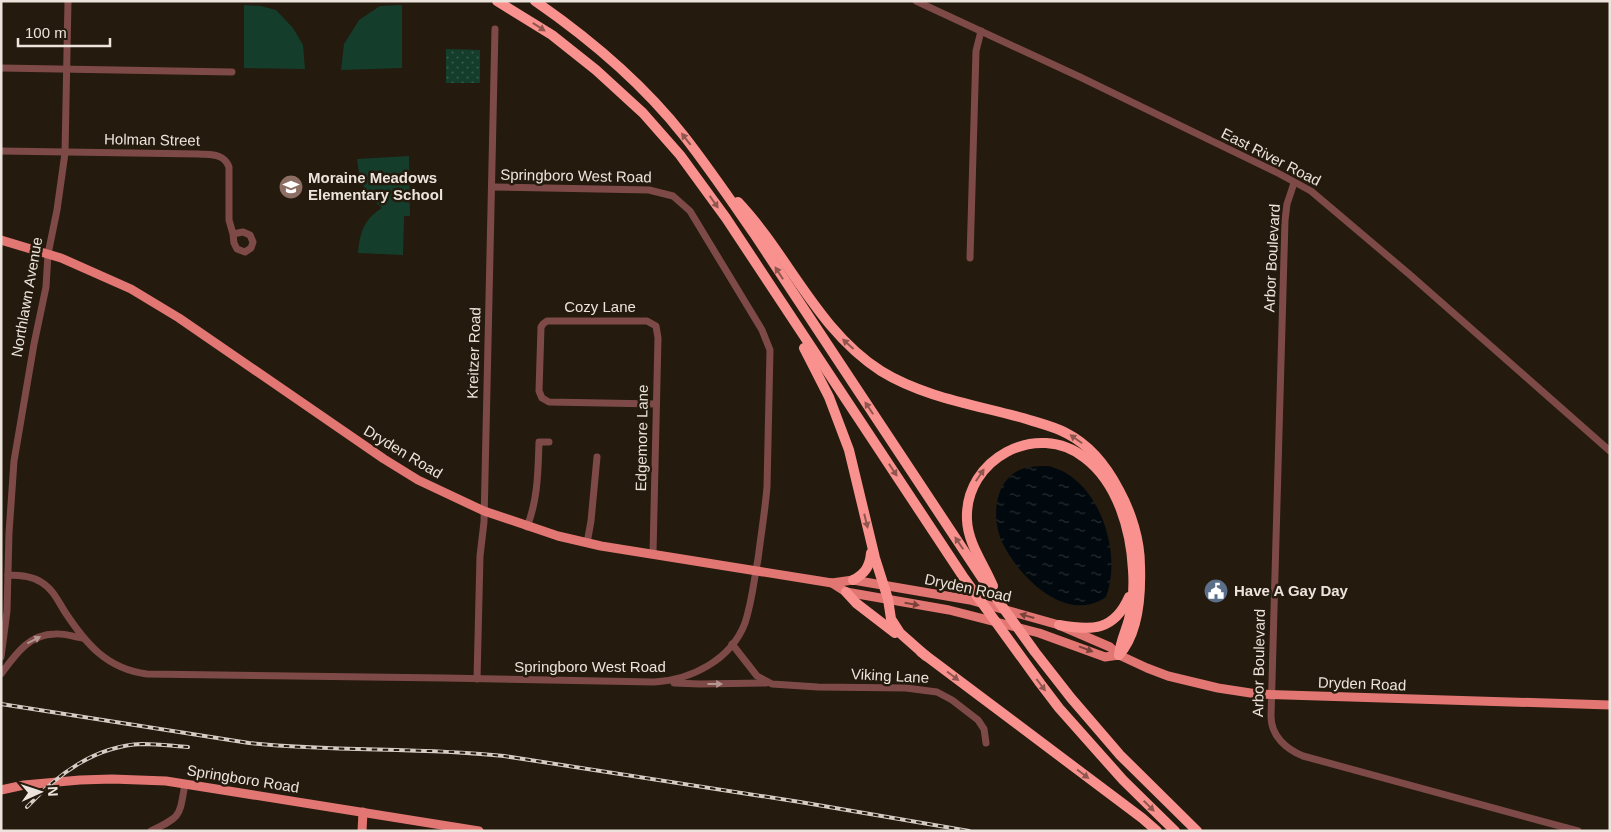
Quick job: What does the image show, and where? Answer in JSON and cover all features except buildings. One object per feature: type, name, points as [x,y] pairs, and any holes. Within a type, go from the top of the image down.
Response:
[{"type":"highway","points":[[497,1],[552,35],[577,54],[626,96],[680,155],[706,189],[964,578],[1012,646],[1064,714],[1123,780],[1175,831]]},
{"type":"highway","points":[[535,1],[574,29],[638,85],[683,135],[716,179],[990,584],[1004,609],[1035,652],[1071,698],[1120,755],[1196,831]]},
{"type":"highway","points":[[716,179],[758,223],[822,316],[844,341],[881,370],[898,380],[936,394],[1054,427],[1089,448],[1100,460],[1113,478],[1128,509],[1138,545],[1140,561],[1139,596],[1135,621],[1127,646],[1119,655]]},
{"type":"highway","points":[[778,298],[830,397],[849,450],[888,600],[891,619],[896,628],[926,656]]},
{"type":"highway","points":[[990,584],[971,540],[967,520],[969,500],[979,474],[998,456],[1019,445],[1034,442],[1056,444],[1073,450],[1086,458],[1108,484],[1120,507],[1126,526],[1134,570],[1130,618],[1120,644],[1119,655]]},
{"type":"highway","points":[[853,580],[865,572],[869,566],[871,539]]},
{"type":"highway","points":[[1059,625],[1085,629],[1104,625],[1116,618],[1123,609],[1133,587]]},
{"type":"highway","points":[[846,592],[856,603],[1157,831]]},
{"type":"main road","name":"Dryden Road","points":[[1,240],[48,254],[131,289],[187,323],[384,459],[418,480],[484,511],[527,527],[587,543],[832,583],[853,580],[970,600],[1059,625],[1110,647],[1119,655],[1147,668],[1195,683],[1256,694],[1610,705]]},
{"type":"main road","name":"Dryden Road","points":[[832,583],[846,592],[949,610],[1039,633],[1105,657],[1119,655]]},
{"type":"main road","name":"Springboro Road","points":[[2,790],[80,780],[120,779],[186,784],[479,831]]},
{"type":"main road","points":[[362,831],[363,812]]},
{"type":"street","name":"Northlawn Avenue","points":[[1,657],[6,618],[14,460],[32,353],[46,288],[48,254],[57,210],[65,153],[68,1]]},
{"type":"street","name":"East River Road","points":[[916,1],[1080,77],[1311,191],[1610,451]]},
{"type":"street","name":"Kreitzer Road","points":[[477,679],[480,556],[484,511],[495,29]]},
{"type":"street","points":[[970,258],[976,51],[981,31]]},
{"type":"street","points":[[1,68],[232,72]]},
{"type":"street","name":"Holman Street","points":[[1,151],[199,154],[222,157],[228,162],[229,167],[229,220],[233,234]]},
{"type":"street","name":"Arbor Boulevard","points":[[1294,183],[1284,220],[1271,716],[1273,728],[1283,744],[1294,753],[1346,769],[1578,831]]},
{"type":"street","name":"Springboro West Road","points":[[8,575],[35,579],[49,588],[82,638],[113,664],[131,671],[154,675],[666,682],[686,677],[707,667],[719,658],[732,644],[744,624],[751,600],[767,487],[771,358],[762,330],[690,211],[673,196],[649,190],[492,187]]},
{"type":"street","name":"Cozy Lane","points":[[655,325],[646,321],[545,322],[541,327],[540,394],[545,401],[549,402],[656,404]]},
{"type":"street","name":"Edgemore Lane","points":[[653,553],[658,338],[655,325]]},
{"type":"street","points":[[527,527],[536,491],[539,442],[549,442]]},
{"type":"street","points":[[587,543],[597,457]]},
{"type":"street","points":[[1,674],[19,650],[35,638],[55,634],[82,638]]},
{"type":"street","points":[[732,644],[752,671],[768,683]]},
{"type":"street","name":"Viking Lane","points":[[666,682],[700,684],[768,683],[818,687],[906,688],[937,692],[952,700],[978,720],[984,729],[986,742]]},
{"type":"street","points":[[151,831],[170,822],[177,816],[186,784]]},
{"type":"green space","points":[[244,5],[261,6],[276,10],[293,28],[303,45],[305,69],[244,68]]},
{"type":"green space","points":[[402,5],[402,68],[341,70],[344,44],[359,20],[380,6]]},
{"type":"green space","points":[[446,49],[480,50],[480,83],[446,83]]},
{"type":"green space","points":[[409,156],[410,216],[404,216],[403,255],[358,253],[364,227],[371,217],[382,208],[364,187],[357,159]]},
{"type":"water","points":[[1048,466],[1066,473],[1081,485],[1103,519],[1109,539],[1110,579],[1106,597],[1091,604],[1075,605],[1060,601],[1045,593],[1019,569],[1002,542],[996,511],[1000,490],[1013,474],[1022,469]]},
{"type":"railway","points":[[1,704],[249,743],[313,748],[440,751],[504,756],[800,802],[969,831]]},
{"type":"railway","points":[[27,807],[65,773],[93,756],[109,750],[142,744],[188,747]]},
{"type":"place","name":"Moraine Meadows Elementary School","points":[[291,187]]},
{"type":"place","name":"Have A Gay Day","points":[[1216,591]]}]
